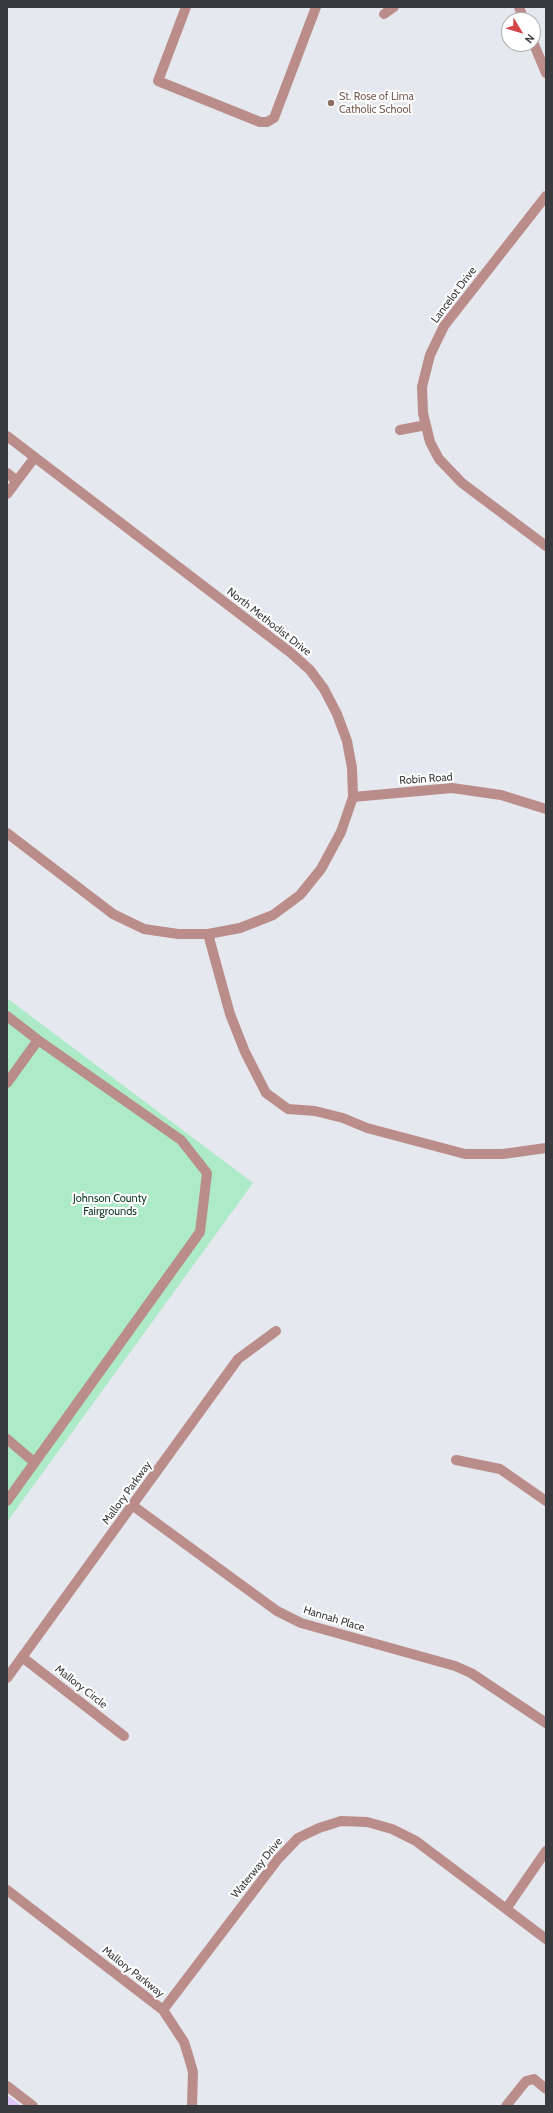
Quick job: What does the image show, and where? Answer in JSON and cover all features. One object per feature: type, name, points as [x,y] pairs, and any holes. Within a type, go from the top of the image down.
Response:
[{"type":"street","points":[[186,7],[158,81],[260,122],[267,122],[274,118],[316,7]]},
{"type":"street","points":[[384,14],[394,7]]},
{"type":"street","points":[[537,52],[546,73]]},
{"type":"street","name":"Lancelot Drive","points":[[546,196],[444,326],[430,355],[422,387],[423,413],[430,442],[439,459],[462,484],[546,546]]},
{"type":"street","points":[[400,430],[426,425]]},
{"type":"street","name":"North Methodist Drive","points":[[7,436],[285,648],[310,670],[324,689],[337,714],[347,741],[352,768],[353,797],[341,832],[328,857],[321,869],[300,895],[273,914],[240,928],[208,934],[178,934],[144,929],[113,914],[7,833]]},
{"type":"street","points":[[7,494],[35,457]]},
{"type":"street","points":[[7,474],[17,481]]},
{"type":"street","name":"Robin Road","points":[[353,797],[452,788],[501,795],[546,809]]},
{"type":"street","points":[[208,934],[230,1014],[245,1052],[266,1093],[288,1109],[315,1111],[343,1118],[367,1128],[465,1154],[503,1154],[546,1148]]},
{"type":"street","points":[[7,1016],[38,1040],[182,1140],[207,1174],[200,1232],[7,1500]]},
{"type":"street","points":[[7,1083],[38,1040]]},
{"type":"street","name":"Mallory Parkway","points":[[7,1678],[238,1359],[276,1331]]},
{"type":"street","points":[[7,1439],[34,1462]]},
{"type":"street","points":[[456,1460],[500,1469],[546,1501]]},
{"type":"street","name":"Hannah Place","points":[[132,1505],[277,1611],[301,1623],[466,1670],[485,1681],[546,1723]]},
{"type":"street","name":"Mallory Circle","points":[[22,1657],[124,1736]]},
{"type":"street","name":"Waterway Drive","points":[[163,2010],[278,1859],[298,1838],[319,1828],[341,1821],[367,1822],[392,1828],[416,1841],[546,1939]]},
{"type":"street","points":[[506,1908],[546,1851]]},
{"type":"street","name":"Mallory Parkway","points":[[7,1890],[163,2010],[184,2042],[189,2058],[193,2072],[192,2106]]},
{"type":"street","points":[[506,2106],[526,2081],[534,2080],[546,2089]]},
{"type":"street","points":[[7,2086],[33,2106]]},
{"type":"green space","name":"Johnson County Fairgrounds","points":[[7,998],[253,1183],[7,1522]]},
{"type":"building","points":[[7,2095],[21,2106],[7,2106]]},
{"type":"place","name":"St. Rose of Lima Catholic School","points":[[331,103]]}]
